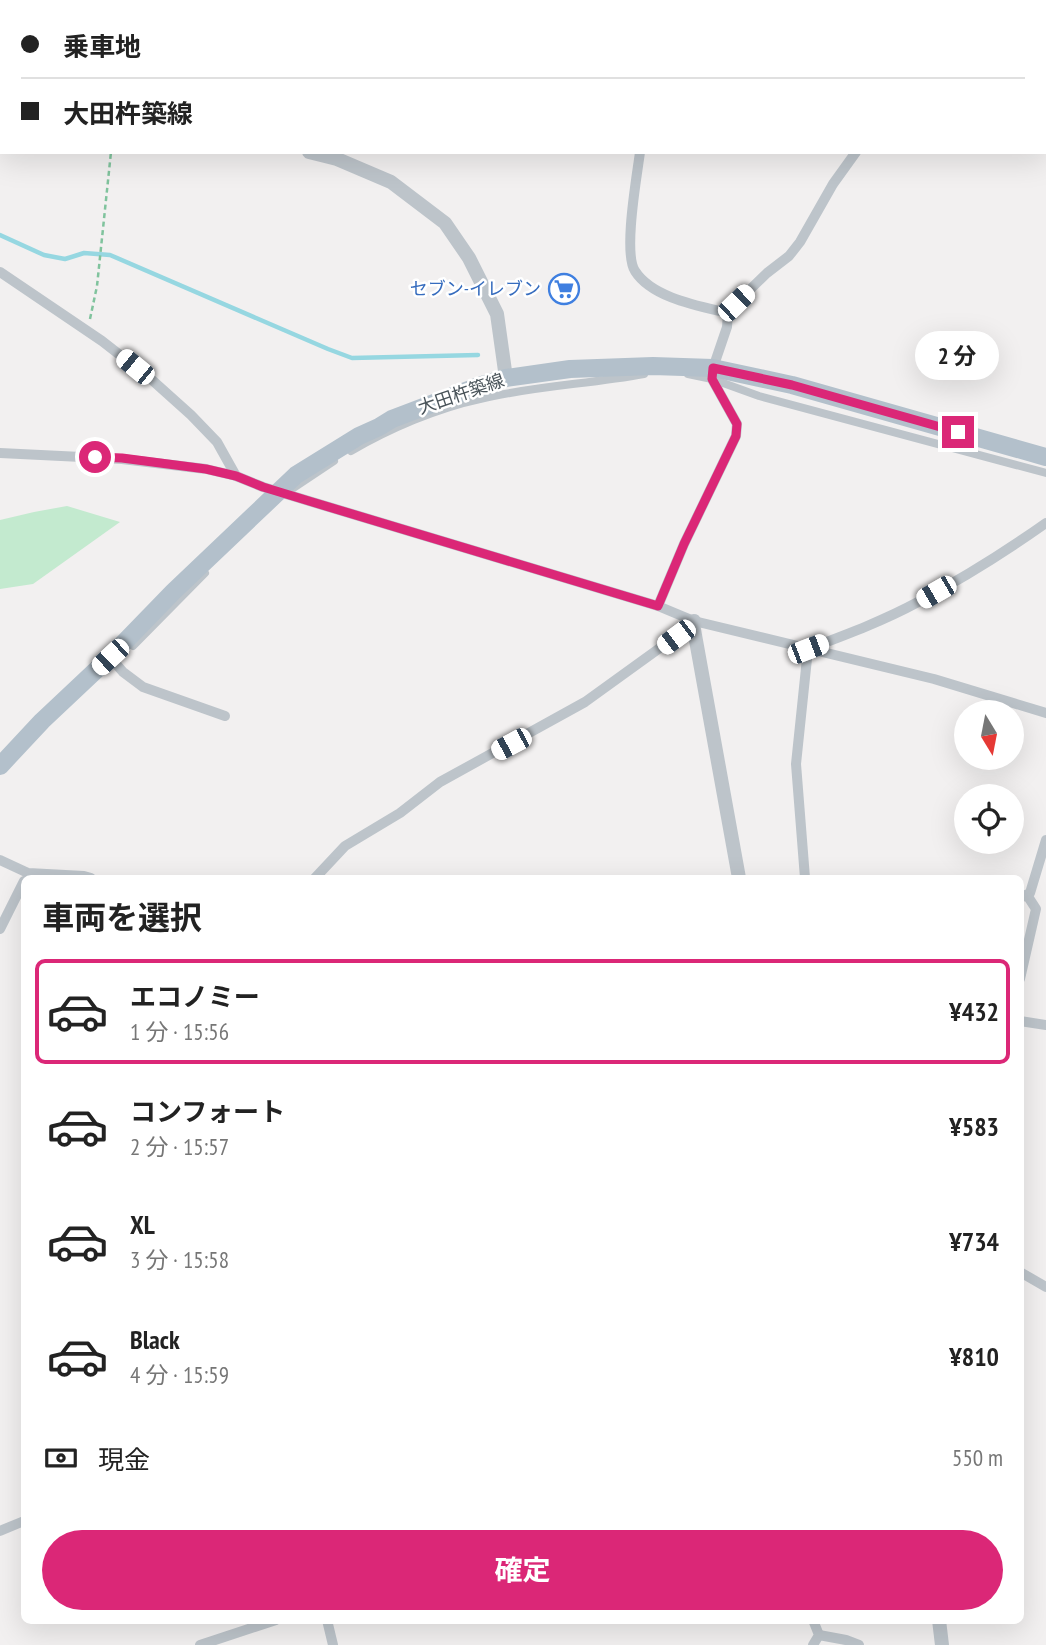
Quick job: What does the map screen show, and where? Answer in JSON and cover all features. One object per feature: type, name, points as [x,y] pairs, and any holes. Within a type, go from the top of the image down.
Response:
[{"type":"main road","name":"大田杵築線","points":[[0,766],[42,721],[111,659],[173,592],[296,475],[392,418],[506,378],[584,369],[653,366],[792,385],[1046,457]]},
{"type":"street","points":[[317,154],[337,159],[391,182],[444,223],[469,258],[497,314],[506,378]]},
{"type":"street","points":[[640,154],[629,248],[633,269],[643,281],[662,294],[728,313]]},
{"type":"street","points":[[658,606],[684,544],[736,436],[737,424],[713,374],[727,327],[728,313],[767,273],[789,256],[855,154]]},
{"type":"street","points":[[0,272],[88,331],[152,380],[217,442],[236,476]]},
{"type":"street","points":[[0,777],[111,659],[132,647],[287,492],[370,440],[432,414],[479,399],[653,372],[713,374],[759,396],[1046,473]]},
{"type":"street","points":[[0,453],[122,458],[206,469],[236,476],[263,487],[658,606],[693,623],[934,679],[1046,713]]},
{"type":"street","points":[[808,649],[916,604],[995,558],[1046,523]]},
{"type":"street","points":[[318,875],[345,846],[400,813],[440,782],[584,702],[693,623]]},
{"type":"street","points":[[693,623],[738,875]]},
{"type":"street","points":[[805,875],[796,764],[808,649]]},
{"type":"street","points":[[111,659],[143,687],[225,716]]},
{"type":"street","points":[[1024,962],[1036,909],[1024,896],[1030,893],[1046,841]]},
{"type":"street","points":[[0,860],[23,875]]},
{"type":"street","points":[[0,929],[21,887]]},
{"type":"street","points":[[1024,1021],[1046,1025]]},
{"type":"street","points":[[1024,1274],[1046,1287]]},
{"type":"street","points":[[0,1531],[21,1522]]},
{"type":"street","points":[[200,1645],[263,1624]]},
{"type":"street","points":[[328,1624],[333,1645]]},
{"type":"street","points":[[939,1624],[941,1645]]},
{"type":"street","points":[[816,1640],[846,1640],[859,1645]]},
{"type":"path","points":[[88,331],[96,286],[111,154]]},
{"type":"green space","points":[[67,506],[120,522],[33,584],[0,589],[0,520]]},
{"type":"waterway","points":[[0,235],[44,255],[65,259],[84,253],[110,255],[352,358],[478,355]]},
{"type":"place","name":"セブン-イレブン","points":[[564,289]]},
{"type":"route","points":[[95,457],[206,469],[236,476],[263,487],[658,606],[684,544],[736,436],[737,424],[712,379],[713,368],[792,385],[958,432]]}]
